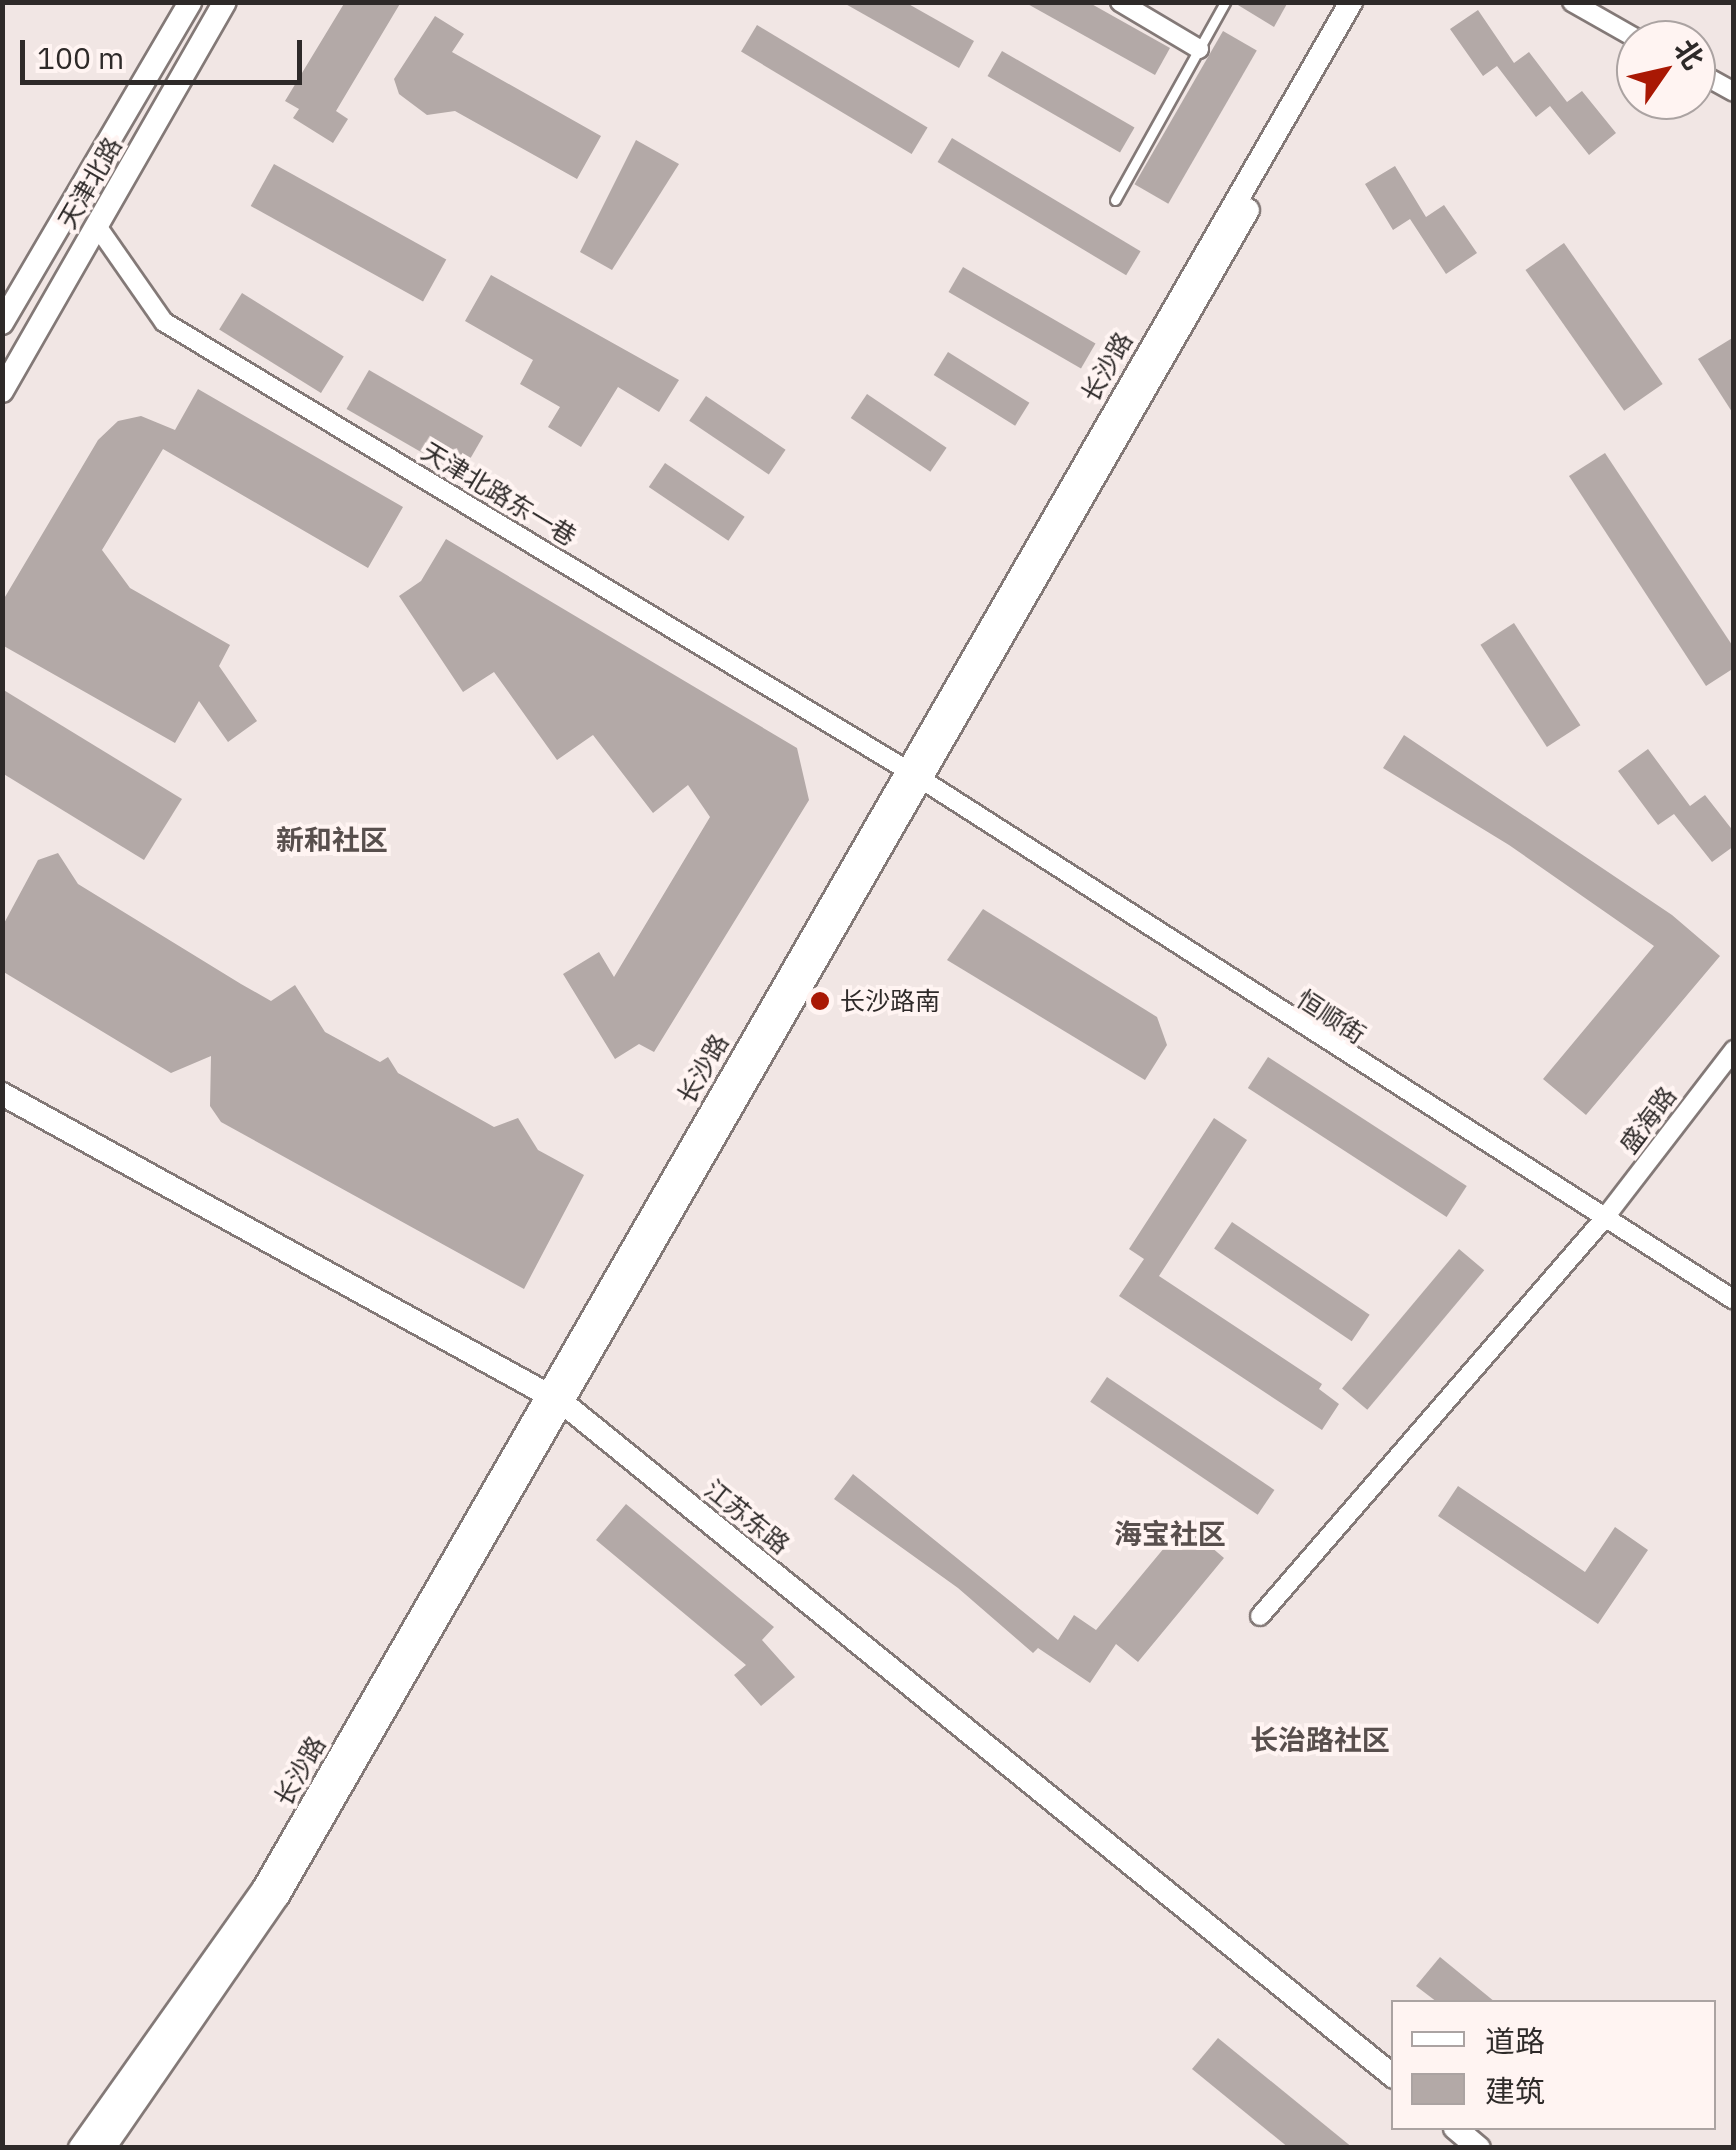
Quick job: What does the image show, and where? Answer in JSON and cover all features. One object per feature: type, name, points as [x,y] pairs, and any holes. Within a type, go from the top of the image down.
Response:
[{"type":"street","name":"天津北路","points":[[2,323],[190,2]]},
{"type":"street","name":"天津北路","points":[[2,391],[226,2]]},
{"type":"street","points":[[1120,2],[1199,49]]},
{"type":"street","name":"长沙路","points":[[104,2148],[251,1940],[1351,2]]},
{"type":"street","name":"长沙路","points":[[914,776],[1369,2]]},
{"type":"street","points":[[1572,2],[1616,27]]},
{"type":"street","name":"天津北路东一巷","points":[[97,226],[164,322],[914,776]]},
{"type":"street","name":"恒顺街","points":[[914,776],[1603,1220],[1734,1300]]},
{"type":"street","name":"盛海路","points":[[1260,1616],[1603,1220],[1734,1050]]},
{"type":"street","name":"江苏东路","points":[[2,1094],[556,1399],[1391,2075]]},
{"type":"street","name":"长沙路","points":[[80,2148],[264,1888],[556,1399]]},
{"type":"street","points":[[1456,2130],[1479,2148]]},
{"type":"lane","points":[[1115,200],[1225,2]]},
{"type":"building","points":[[345,2],[401,2],[336,111],[348,119],[333,143],[293,118],[299,109],[285,101]]},
{"type":"building","points":[[842,2],[905,2],[974,41],[959,68]]},
{"type":"building","points":[[1024,2],[1088,2],[1170,48],[1155,75]]},
{"type":"building","points":[[1233,2],[1288,2],[1274,27]]},
{"type":"building","points":[[1478,10],[1514,63],[1529,52],[1567,102],[1582,91],[1616,133],[1589,155],[1550,106],[1536,117],[1497,66],[1483,76],[1450,29]]},
{"type":"building","points":[[435,16],[464,34],[452,52],[601,136],[577,179],[455,111],[427,115],[399,94],[394,79]]},
{"type":"building","points":[[757,25],[928,127],[912,154],[741,52]]},
{"type":"building","points":[[1223,31],[1257,50],[1168,204],[1134,184]]},
{"type":"building","points":[[1002,51],[1135,127],[1120,153],[988,76]]},
{"type":"building","points":[[952,138],[1141,251],[1126,275],[938,162]]},
{"type":"building","points":[[636,140],[679,164],[612,270],[580,252]]},
{"type":"building","points":[[274,164],[446,260],[423,301],[251,206]]},
{"type":"building","points":[[1395,166],[1426,217],[1444,205],[1477,253],[1446,274],[1410,219],[1393,230],[1365,184]]},
{"type":"building","points":[[1564,243],[1663,384],[1624,411],[1525,270]]},
{"type":"building","points":[[963,267],[1096,343],[1081,369],[948,292]]},
{"type":"building","points":[[491,275],[679,380],[659,412],[618,387],[581,447],[548,427],[560,407],[520,384],[533,360],[465,321]]},
{"type":"building","points":[[242,293],[344,357],[321,393],[219,329]]},
{"type":"building","points":[[1734,337],[1734,415],[1698,359]]},
{"type":"building","points":[[948,352],[1029,403],[1015,426],[934,375]]},
{"type":"building","points":[[369,370],[483,436],[461,475],[346,409]]},
{"type":"building","points":[[198,389],[403,507],[368,568],[163,449],[102,550],[130,588],[230,645],[219,666],[257,721],[228,742],[199,701],[175,743],[2,645],[2,602],[98,440],[118,421],[141,416],[175,430]]},
{"type":"building","points":[[867,394],[947,448],[930,472],[851,418]]},
{"type":"building","points":[[706,396],[786,450],[769,475],[689,421]]},
{"type":"building","points":[[1605,453],[1734,648],[1734,668],[1706,686],[1569,476]]},
{"type":"building","points":[[665,463],[745,517],[728,541],[649,487]]},
{"type":"building","points":[[446,539],[797,748],[809,800],[654,1052],[639,1044],[615,1059],[563,974],[599,952],[614,977],[710,817],[688,785],[653,813],[593,735],[557,760],[494,672],[463,692],[399,596],[421,581]]},
{"type":"building","points":[[1514,623],[1580,725],[1547,747],[1480,645]]},
{"type":"building","points":[[2,689],[182,799],[144,860],[2,773]]},
{"type":"building","points":[[1404,735],[1672,915],[1720,956],[1586,1115],[1543,1079],[1654,946],[1509,845],[1383,768]]},
{"type":"building","points":[[1648,749],[1690,806],[1705,795],[1734,832],[1734,846],[1712,862],[1674,814],[1658,825],[1618,771]]},
{"type":"building","points":[[58,853],[78,884],[241,984],[271,1001],[295,985],[325,1032],[380,1062],[388,1057],[398,1073],[494,1127],[518,1118],[538,1150],[584,1175],[524,1289],[221,1122],[210,1106],[211,1056],[171,1073],[2,971],[2,927],[38,860]]},
{"type":"building","points":[[983,909],[1157,1017],[1167,1045],[1145,1080],[947,960]]},
{"type":"building","points":[[1268,1057],[1467,1186],[1447,1217],[1248,1088]]},
{"type":"building","points":[[1214,1118],[1247,1140],[1159,1276],[1322,1384],[1319,1389],[1339,1404],[1322,1430],[1119,1296],[1144,1259],[1129,1249]]},
{"type":"building","points":[[1232,1222],[1370,1315],[1352,1341],[1214,1249]]},
{"type":"building","points":[[1459,1249],[1484,1270],[1367,1410],[1342,1388]]},
{"type":"building","points":[[1107,1377],[1274,1490],[1258,1515],[1090,1402]]},
{"type":"building","points":[[853,1474],[1058,1640],[1074,1615],[1096,1630],[1184,1524],[1224,1558],[1138,1662],[1116,1644],[1090,1683],[1038,1648],[1033,1653],[958,1588],[834,1499]]},
{"type":"building","points":[[1458,1486],[1585,1572],[1615,1527],[1648,1550],[1598,1624],[1438,1516]]},
{"type":"building","points":[[626,1504],[774,1627],[762,1640],[795,1677],[761,1706],[734,1675],[746,1665],[596,1540]]},
{"type":"building","points":[[1440,1957],[1493,2000],[1434,2000],[1416,1986]]},
{"type":"building","points":[[1218,2038],[1353,2148],[1289,2148],[1192,2069]]},
{"type":"place","name":"长沙路南","points":[[820,1001]]},
{"type":"district","name":"新和社区","points":[[332,840]]},
{"type":"district","name":"海宝社区","points":[[1170,1534]]},
{"type":"district","name":"长治路社区","points":[[1320,1740]]}]
